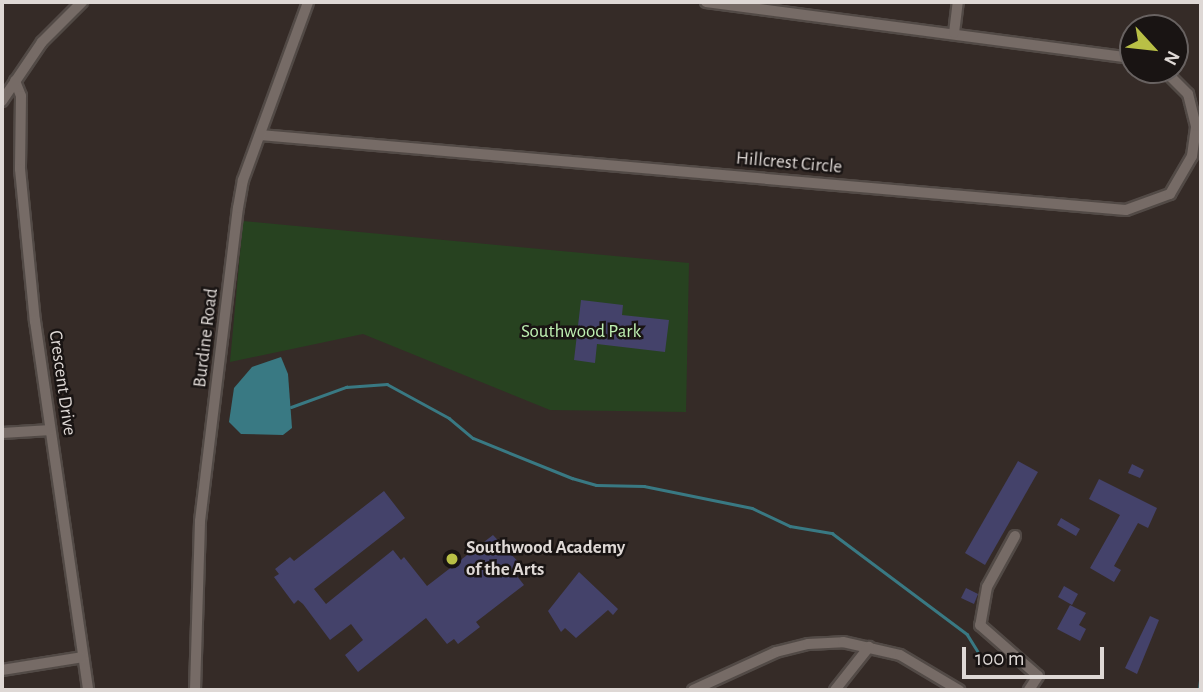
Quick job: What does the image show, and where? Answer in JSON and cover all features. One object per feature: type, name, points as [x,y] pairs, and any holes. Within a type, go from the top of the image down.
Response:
[{"type":"street","points":[[2,101],[42,42],[82,2]]},
{"type":"street","name":"Burdine Road","points":[[195,690],[200,521],[238,208],[260,135],[308,2]]},
{"type":"street","points":[[706,2],[1119,56]]},
{"type":"street","points":[[954,33],[958,2]]},
{"type":"street","name":"Crescent Drive","points":[[15,81],[22,110],[22,206],[50,430],[88,690]]},
{"type":"street","name":"Hillcrest Circle","points":[[260,135],[1126,210],[1170,194],[1192,156],[1196,126],[1188,94],[1178,84]]},
{"type":"street","points":[[2,433],[50,430]]},
{"type":"street","points":[[1015,536],[987,587],[980,625],[1038,676],[1029,690]]},
{"type":"street","points":[[693,690],[739,666],[808,643],[869,647],[900,655],[955,689]]},
{"type":"street","points":[[835,690],[869,647]]},
{"type":"street","points":[[2,670],[83,657]]},
{"type":"green space","name":"Southwood Park","points":[[243,221],[689,263],[686,412],[550,410],[363,334],[230,362]]},
{"type":"water","points":[[281,357],[288,374],[292,428],[283,435],[241,434],[229,422],[234,388],[252,367]]},
{"type":"building","points":[[581,300],[623,305],[622,315],[669,320],[665,352],[597,344],[595,363],[574,360]]},
{"type":"building","points":[[1018,461],[1038,472],[985,565],[965,553]]},
{"type":"building","points":[[1132,464],[1144,470],[1140,478],[1128,473]]},
{"type":"building","points":[[1099,479],[1157,508],[1148,528],[1138,523],[1114,566],[1121,570],[1114,582],[1090,568],[1120,515],[1089,499]]},
{"type":"building","points":[[384,491],[405,518],[314,589],[326,604],[393,550],[401,560],[404,557],[427,586],[493,535],[526,570],[517,576],[524,585],[476,622],[480,627],[458,644],[454,639],[447,644],[426,618],[358,672],[345,655],[363,640],[351,624],[330,640],[303,604],[298,600],[294,604],[274,577],[279,574],[275,569],[290,557],[294,561]]},
{"type":"building","points":[[1061,518],[1080,529],[1076,536],[1057,525]]},
{"type":"building","points":[[579,572],[618,609],[613,615],[608,610],[576,638],[565,628],[561,632],[548,611]]},
{"type":"building","points":[[1064,586],[1078,594],[1072,605],[1058,597]]},
{"type":"building","points":[[966,588],[978,594],[974,604],[961,598]]},
{"type":"building","points":[[1070,605],[1086,613],[1079,625],[1086,629],[1080,641],[1057,629]]},
{"type":"building","points":[[1150,616],[1159,620],[1137,674],[1125,668]]},
{"type":"waterway","points":[[291,407],[346,387],[387,384],[449,418],[473,438],[572,478],[596,485],[644,486],[752,508],[790,526],[832,533],[967,634],[979,653]]},
{"type":"waterway","points":[[1201,597],[1201,605]]},
{"type":"waterway","points":[[1199,690],[1201,671]]},
{"type":"place","name":"Southwood Academy of the Arts","points":[[452,559]]}]
